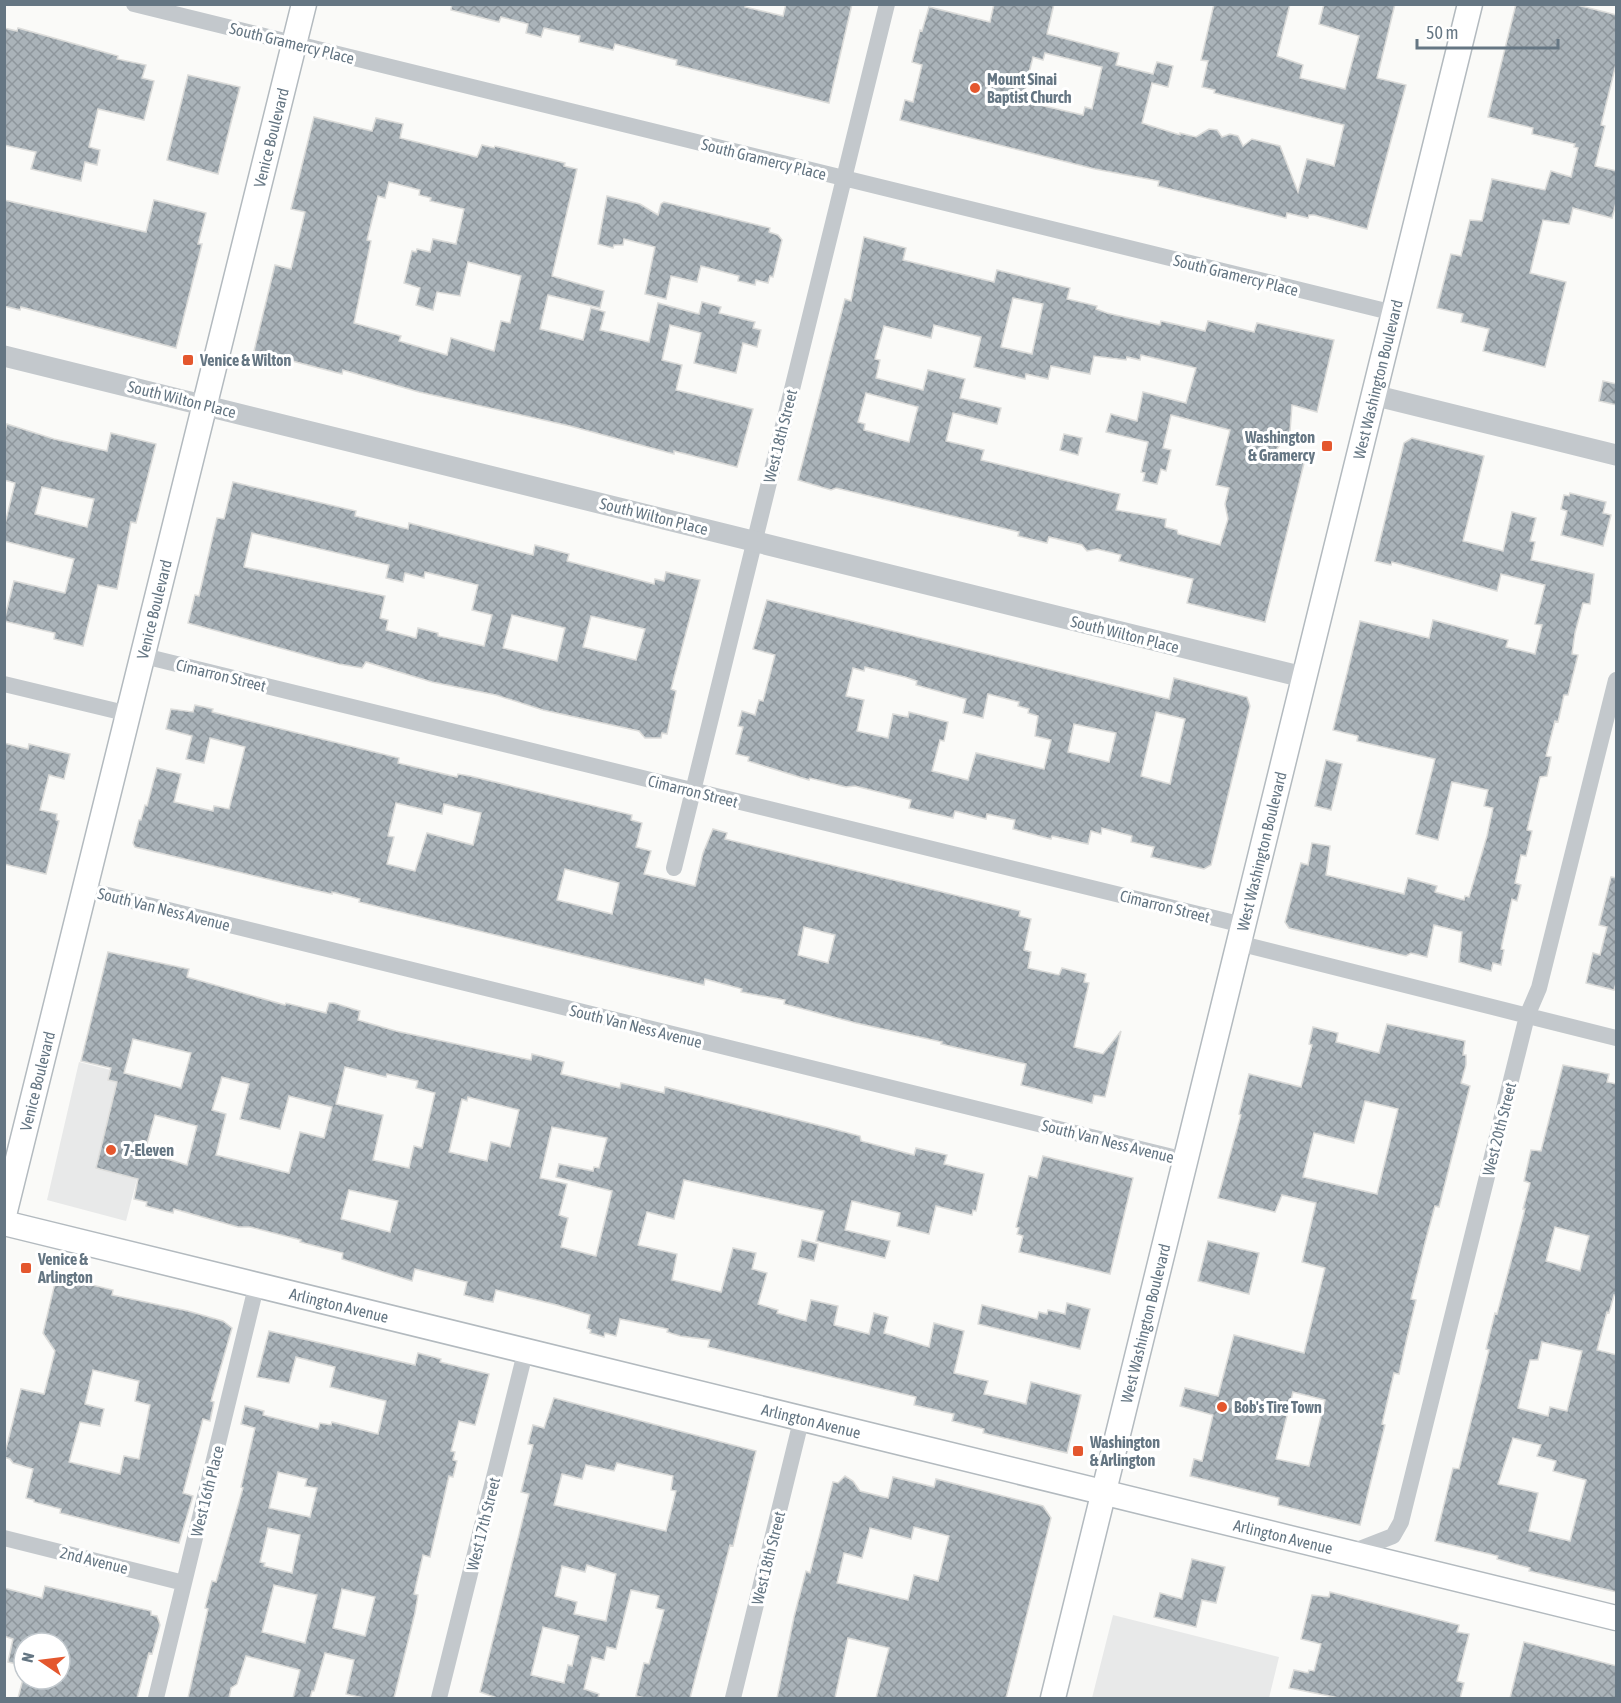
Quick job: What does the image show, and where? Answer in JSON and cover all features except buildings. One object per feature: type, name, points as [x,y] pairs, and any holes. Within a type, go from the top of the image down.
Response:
[{"type":"main road","name":"Venice Boulevard","points":[[4,1215],[87,890],[304,4]]},
{"type":"main road","name":"West Washington Boulevard","points":[[1053,1698],[1470,4]]},
{"type":"main road","name":"Arlington Avenue","points":[[4,1223],[1617,1618]]},
{"type":"street","name":"South Gramercy Place","points":[[134,4],[1394,313]]},
{"type":"street","name":"West 18th Street","points":[[674,868],[887,4]]},
{"type":"street","name":"South Wilton Place","points":[[4,356],[1303,677]]},
{"type":"street","points":[[1373,395],[1617,455]]},
{"type":"street","name":"Cimarron Street","points":[[144,656],[693,792],[1240,934],[1527,1016],[1617,1038]]},
{"type":"street","name":"West 20th Street","points":[[1352,1552],[1393,1536],[1401,1522],[1527,1016],[1539,988],[1617,680]]},
{"type":"street","points":[[4,684],[129,714]]},
{"type":"street","name":"South Van Ness Avenue","points":[[87,890],[1185,1160]]},
{"type":"street","name":"West 16th Place","points":[[156,1698],[256,1283]]},
{"type":"street","name":"West 17th Street","points":[[440,1698],[526,1349]]},
{"type":"street","name":"West 18th Street","points":[[734,1698],[802,1417]]},
{"type":"street","name":"2nd Avenue","points":[[4,1538],[184,1582]]},
{"type":"shaded area","points":[[79,1062],[162,1083],[126,1221],[47,1200]]},
{"type":"shaded area","points":[[1113,1615],[1279,1657],[1269,1698],[1092,1698]]},
{"type":"place","name":"Mount Sinai Baptist Church","points":[[975,88]]},
{"type":"place","name":"Venice & Wilton","points":[[188,360]]},
{"type":"place","name":"Washington & Gramercy","points":[[1327,446]]},
{"type":"place","name":"7-Eleven","points":[[111,1150]]},
{"type":"place","name":"Venice & Arlington","points":[[26,1268]]},
{"type":"place","name":"Bob's Tire Town","points":[[1222,1407]]},
{"type":"place","name":"Washington & Arlington","points":[[1078,1451]]}]
